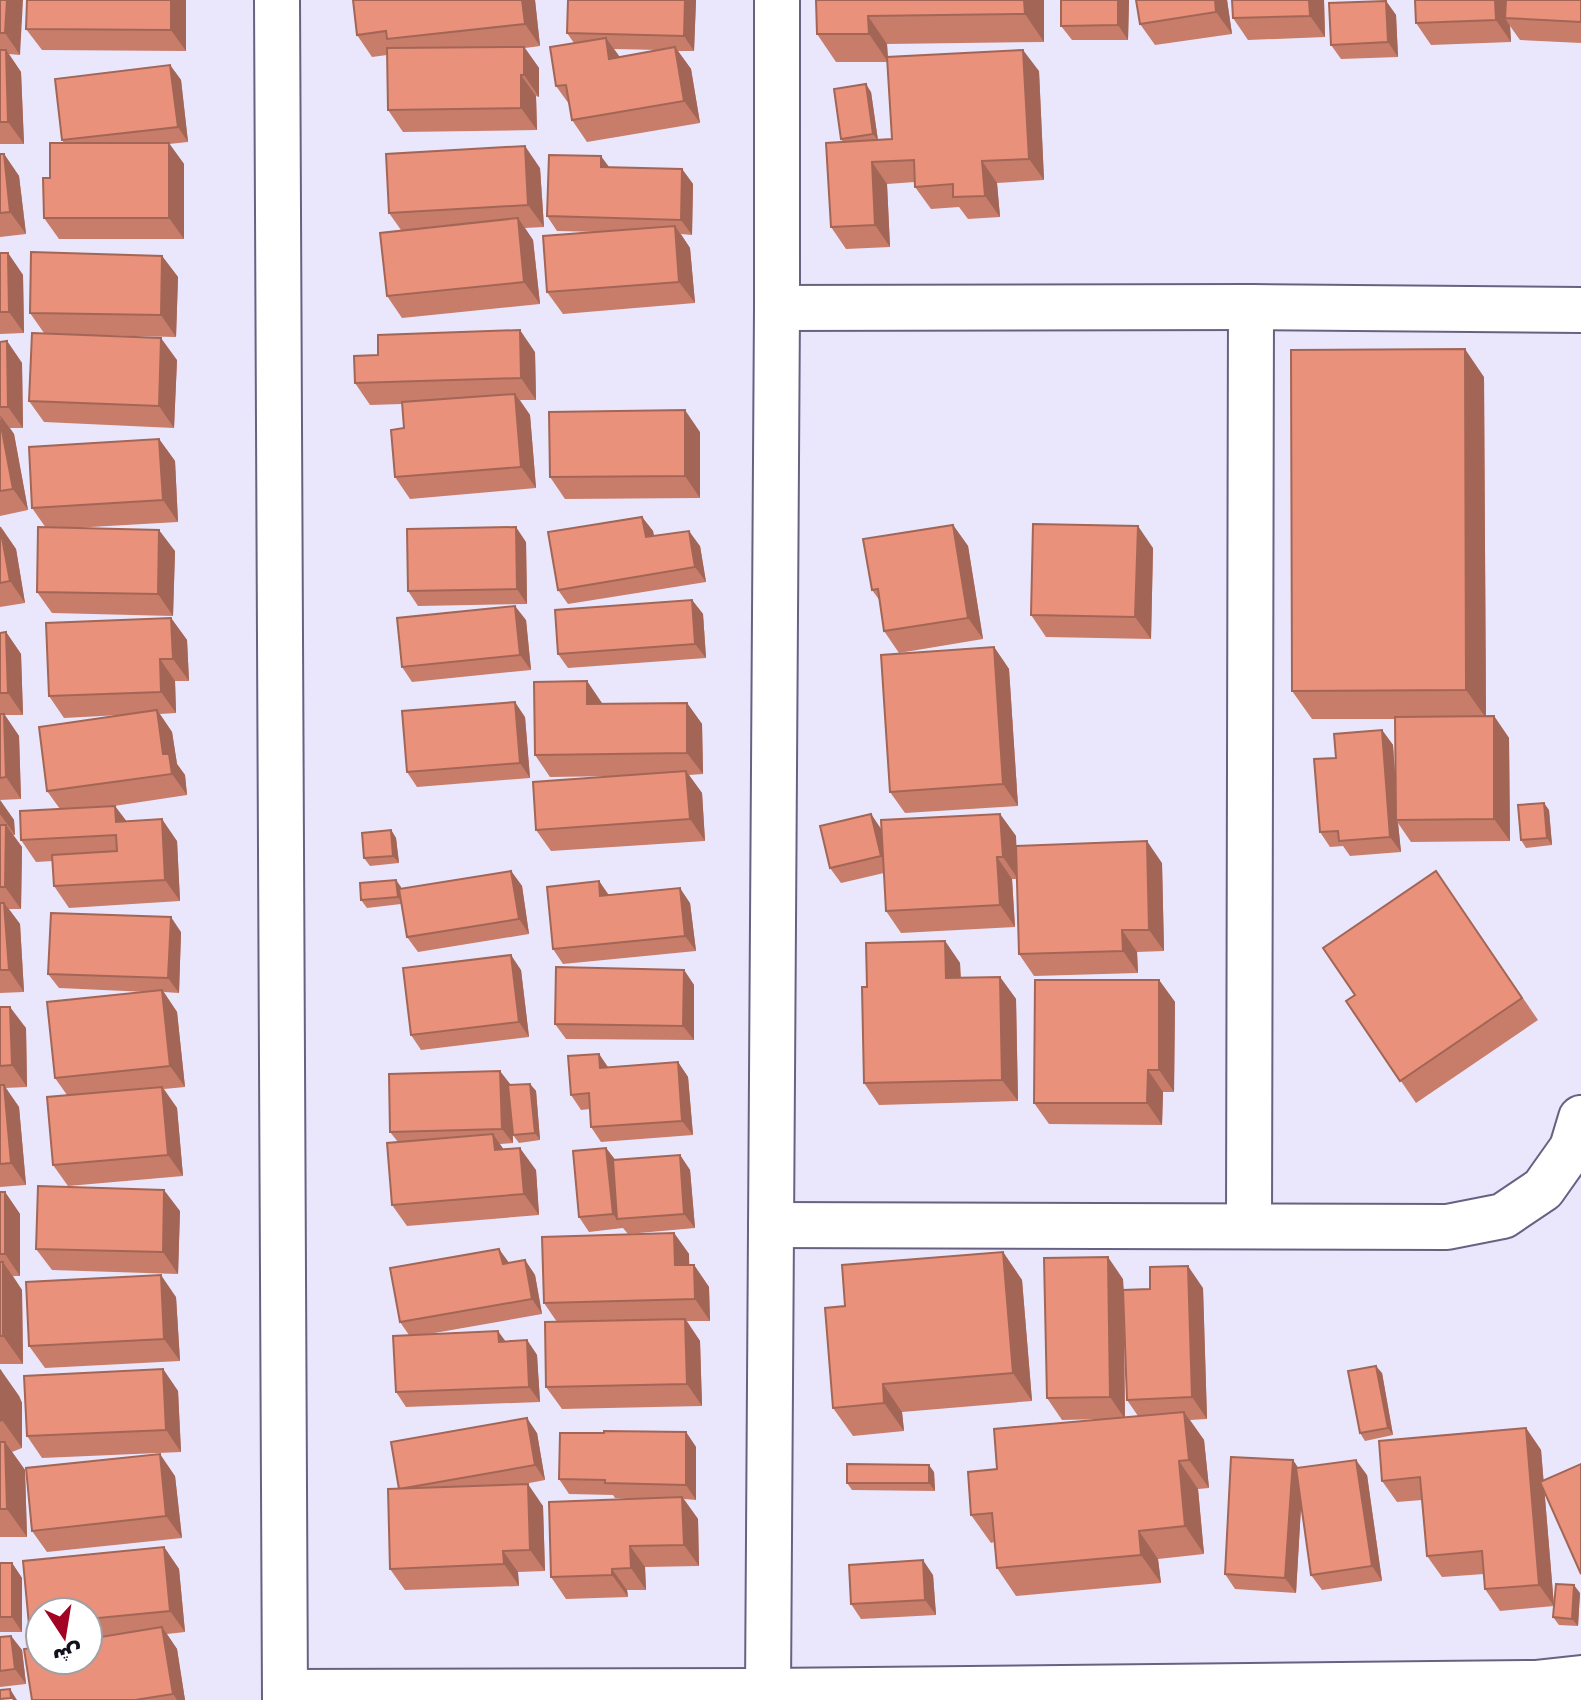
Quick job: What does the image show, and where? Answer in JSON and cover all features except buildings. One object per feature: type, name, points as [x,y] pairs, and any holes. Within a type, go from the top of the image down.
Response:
[{"type":"street","points":[[277,0],[285,1696],[1535,1683],[1581,1678]]},
{"type":"street","points":[[768,1691],[777,0]]},
{"type":"street","points":[[1249,1225],[1251,307]]},
{"type":"street","points":[[777,308],[1581,310]]},
{"type":"street","points":[[771,1225],[1447,1227],[1503,1216],[1543,1189],[1572,1148],[1581,1118]]}]
